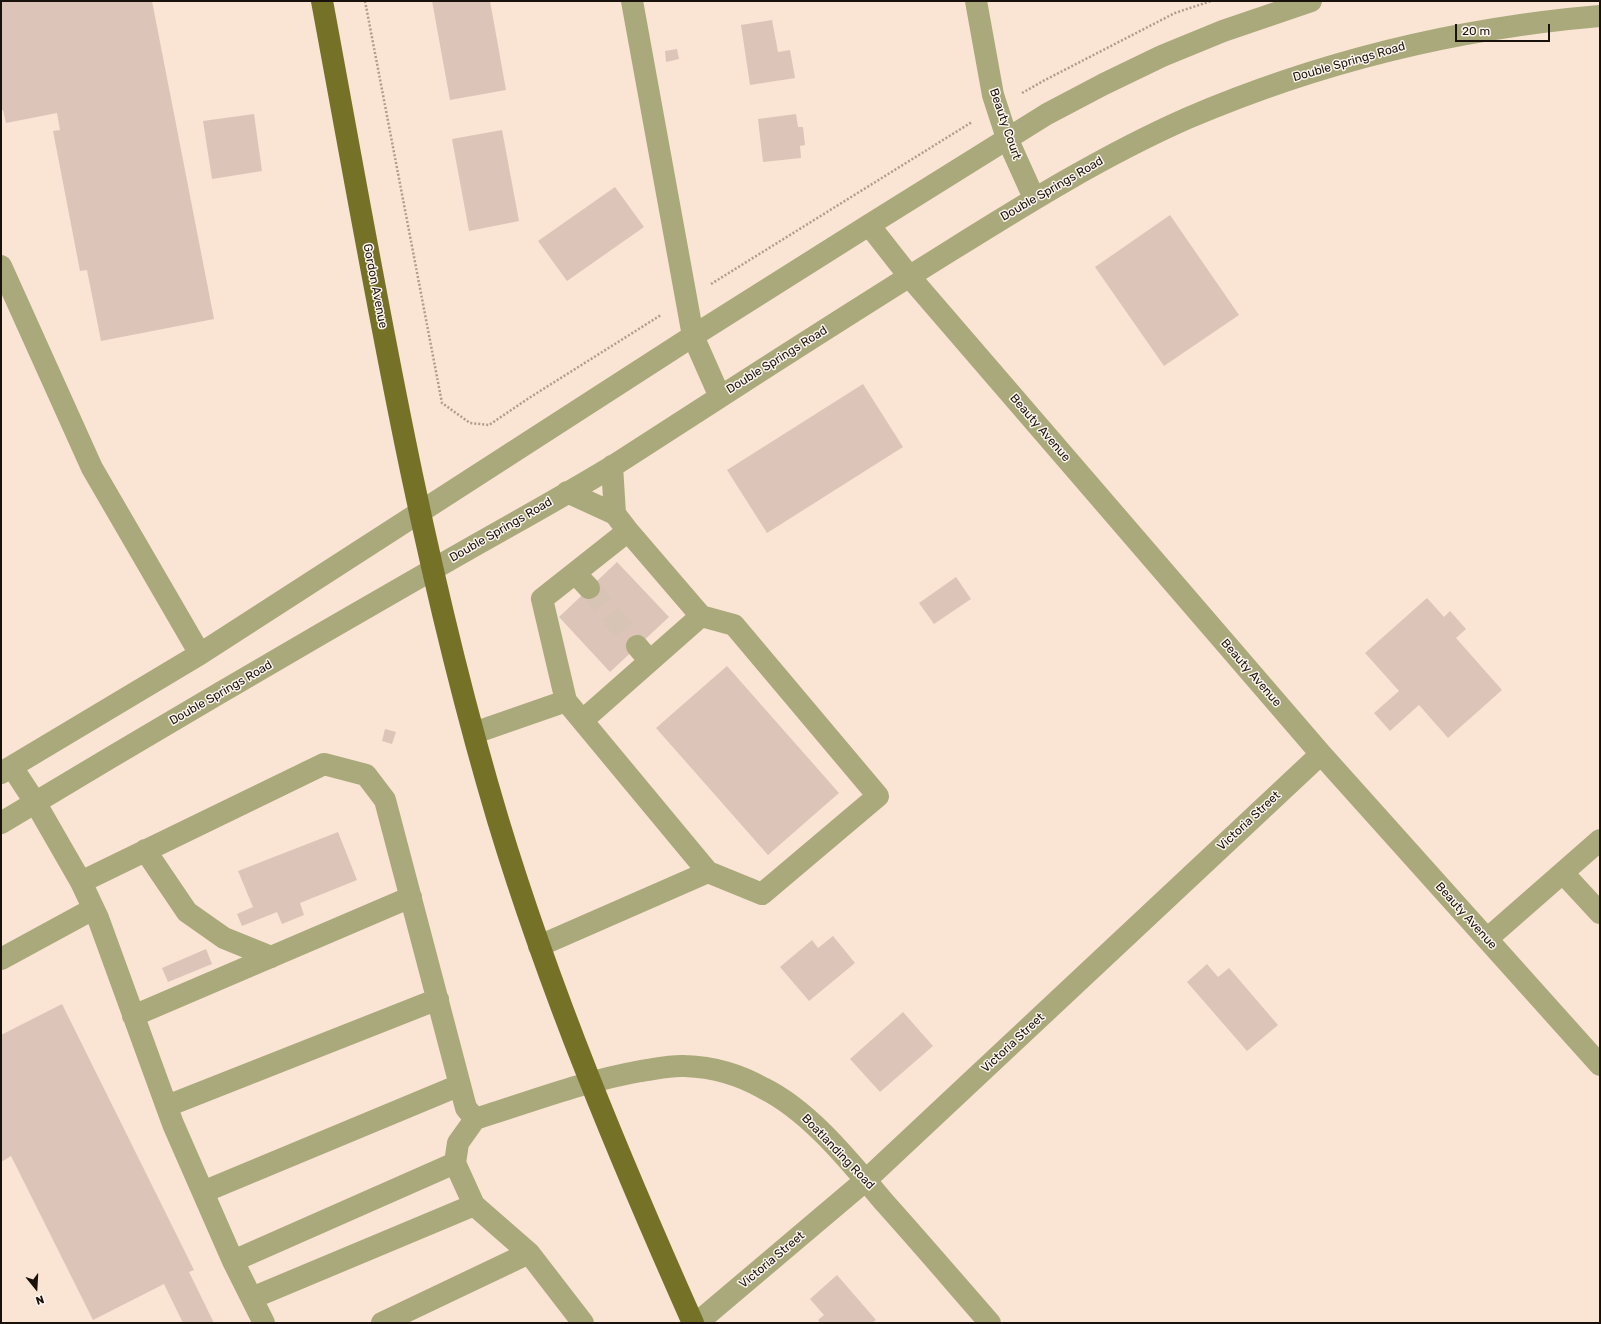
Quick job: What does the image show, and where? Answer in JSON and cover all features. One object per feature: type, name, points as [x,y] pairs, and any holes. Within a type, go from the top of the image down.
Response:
[{"type":"main road","name":"Gordon Avenue","points":[[322,1],[375,288],[432,569],[474,733],[508,854],[539,946],[624,1161],[693,1323]]},
{"type":"street","points":[[632,1],[693,336],[720,396]]},
{"type":"street","name":"Beauty Court","points":[[976,1],[993,95],[1007,138],[1034,198]]},
{"type":"street","points":[[264,1323],[203,1192],[167,1106],[93,909],[81,882],[36,802],[7,770],[200,654],[693,336],[1007,138],[1104,84],[1162,56],[1223,31],[1311,1]]},
{"type":"street","name":"Double Springs Road","points":[[1,823],[432,569],[612,466],[1034,198],[1130,146],[1184,120],[1301,74],[1425,42],[1552,20],[1600,16]]},
{"type":"street","name":"Beauty Avenue","points":[[869,224],[909,276],[1321,754],[1600,1065]]},
{"type":"street","points":[[1,266],[92,468],[200,654]]},
{"type":"street","points":[[612,466],[615,514]]},
{"type":"street","points":[[567,492],[615,514],[702,616],[734,625],[878,796],[762,894],[708,872],[566,701],[542,599],[582,581],[628,531]]},
{"type":"street","points":[[583,720],[644,654],[702,616]]},
{"type":"street","points":[[474,733],[566,701]]},
{"type":"street","name":"Victoria Street","points":[[697,1323],[866,1180],[1321,754]]},
{"type":"street","points":[[81,882],[324,764],[366,775],[386,800],[466,1108],[475,1119],[458,1143],[455,1163],[474,1205],[529,1253],[583,1323]]},
{"type":"street","points":[[1487,939],[1600,840]]},
{"type":"street","points":[[145,850],[187,912],[224,938],[271,957]]},
{"type":"street","points":[[539,946],[708,872]]},
{"type":"street","points":[[1563,873],[1600,913]]},
{"type":"street","points":[[133,1016],[411,897]]},
{"type":"street","points":[[1,959],[93,909]]},
{"type":"street","points":[[167,1106],[438,999]]},
{"type":"street","name":"Boatlanding Road","points":[[475,1119],[592,1082],[666,1067],[684,1066],[708,1069],[734,1075],[764,1088],[796,1109],[813,1124],[866,1180],[990,1323]]},
{"type":"street","points":[[203,1192],[460,1085]]},
{"type":"street","points":[[234,1261],[455,1163]]},
{"type":"street","points":[[252,1298],[474,1205]]},
{"type":"street","points":[[382,1323],[529,1253]]},
{"type":"building","points":[[1,1],[152,1],[214,319],[101,341],[87,270],[80,271],[53,131],[60,130],[57,113],[6,123],[3,110],[1,110]]},
{"type":"building","points":[[432,1],[490,1],[506,90],[450,100]]},
{"type":"building","points":[[772,20],[778,52],[790,50],[795,78],[750,85],[741,25]]},
{"type":"building","points":[[677,49],[679,59],[666,62],[665,51]]},
{"type":"building","points":[[254,114],[262,171],[212,179],[203,121]]},
{"type":"building","points":[[796,114],[798,127],[803,127],[805,145],[800,146],[801,158],[763,162],[758,119]]},
{"type":"building","points":[[502,130],[519,221],[469,231],[452,139]]},
{"type":"building","points":[[615,187],[644,227],[567,281],[538,241]]},
{"type":"building","points":[[1170,215],[1239,315],[1164,366],[1095,267]]},
{"type":"building","points":[[863,384],[903,447],[767,533],[727,470]]},
{"type":"building","points":[[617,562],[669,617],[610,672],[559,617]]},
{"type":"building","points":[[956,577],[971,599],[934,624],[919,603]]},
{"type":"building","points":[[1427,598],[1444,617],[1450,611],[1466,629],[1456,638],[1502,690],[1448,738],[1419,705],[1390,731],[1374,713],[1399,691],[1365,653]]},
{"type":"building","points":[[727,666],[839,793],[768,855],[656,728]]},
{"type":"building","points":[[385,729],[396,732],[392,744],[382,741]]},
{"type":"building","points":[[338,832],[357,880],[300,903],[304,915],[282,924],[277,912],[242,926],[237,914],[253,907],[238,871]]},
{"type":"building","points":[[833,936],[855,963],[809,1001],[780,967],[812,940],[818,948]]},
{"type":"building","points":[[206,949],[212,964],[168,982],[162,968]]},
{"type":"building","points":[[1207,964],[1218,977],[1229,968],[1278,1025],[1247,1051],[1187,982]]},
{"type":"building","points":[[62,1004],[194,1270],[189,1272],[214,1323],[183,1323],[164,1284],[93,1320],[11,1156],[1,1162],[1,1035]]},
{"type":"building","points":[[903,1012],[933,1046],[880,1092],[850,1059]]},
{"type":"building","points":[[837,1275],[876,1320],[872,1323],[820,1323],[818,1320],[824,1315],[810,1299]]},
{"type":"tunnel","points":[[589,588],[637,646]]}]
